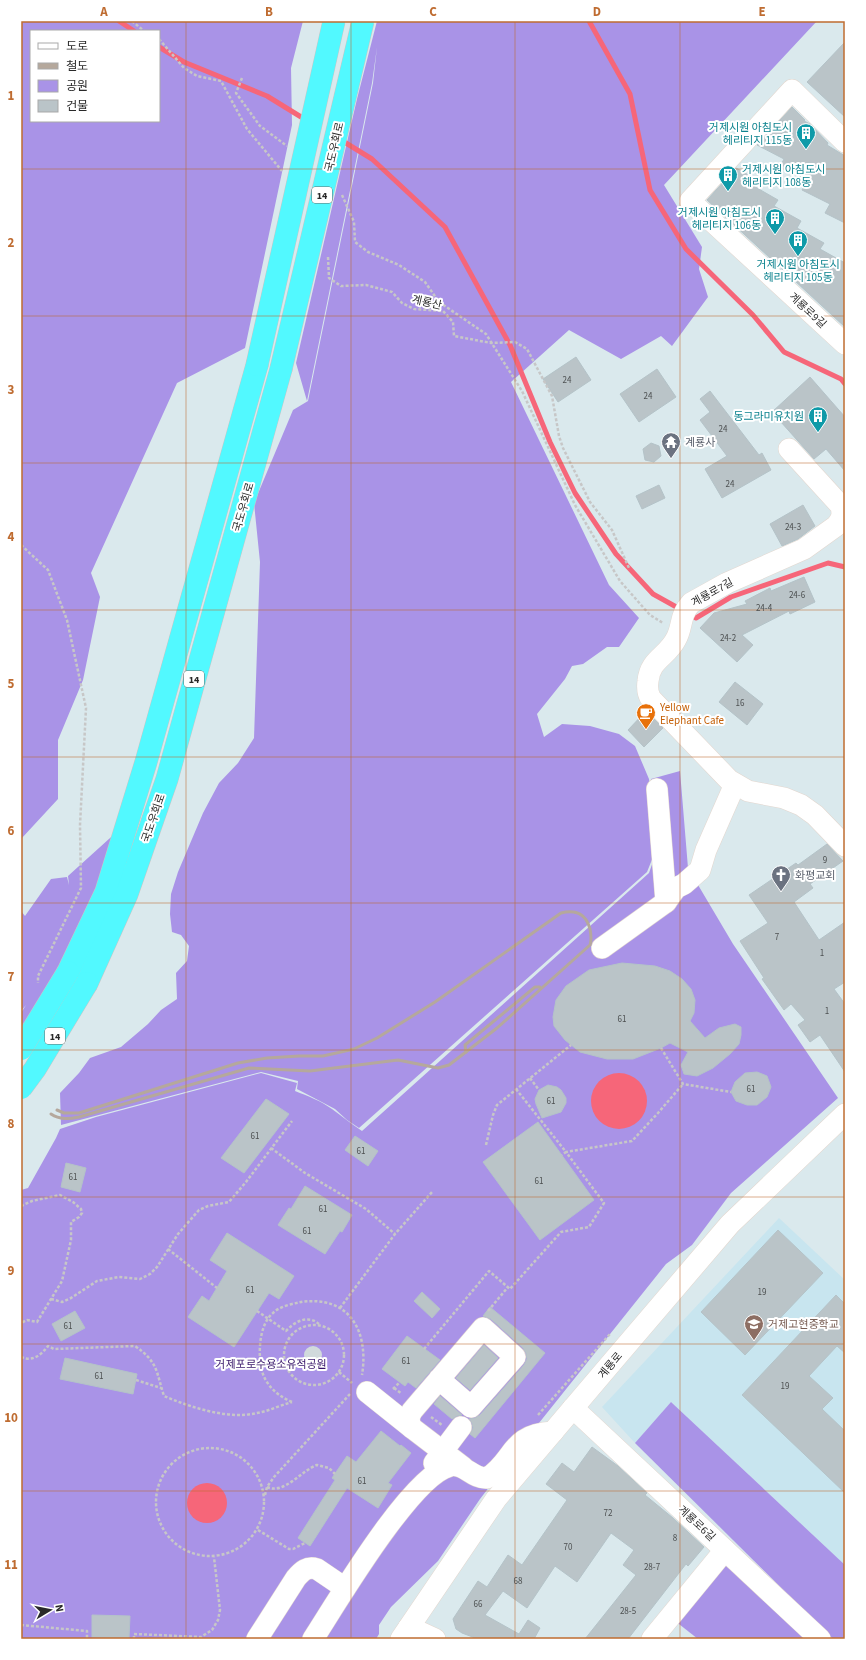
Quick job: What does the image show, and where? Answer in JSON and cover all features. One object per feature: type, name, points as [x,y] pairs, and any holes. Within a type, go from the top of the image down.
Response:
[{"type":"highway","name":"국도우회로","points":[[21,1049],[68,972],[106,892],[146,762],[257,365],[334,21]]},
{"type":"highway","name":"국도우회로","points":[[21,1088],[35,1069],[87,982],[127,894],[166,779],[281,369],[363,21]]},
{"type":"street","name":"계룡로9길","points":[[845,142],[792,90],[690,202],[845,344]]},
{"type":"street","name":"계룡로7길","points":[[789,449],[841,506],[842,513],[840,521],[836,526],[804,549],[695,599],[682,620],[674,644],[652,666],[648,680],[648,694],[651,699],[724,775],[735,784],[748,791],[784,798],[801,805],[814,815],[845,846]]},
{"type":"street","points":[[602,948],[666,902],[676,888],[684,884],[700,870],[706,850],[735,784]]},
{"type":"street","points":[[657,789],[666,902]]},
{"type":"street","name":"계룡로","points":[[405,1633],[501,1494],[573,1408],[730,1224],[845,1114]]},
{"type":"street","points":[[412,1428],[409,1418],[439,1379]]},
{"type":"street","points":[[357,1387],[440,1448],[469,1472],[501,1494]]},
{"type":"street","name":"계룡로6길","points":[[573,1408],[820,1639]]},
{"type":"street","points":[[313,1639],[440,1448],[461,1427],[456,1446],[458,1459],[469,1472]]},
{"type":"street","points":[[404,1504],[429,1478],[444,1468],[456,1465],[482,1478],[491,1475],[518,1444],[527,1438],[535,1434],[553,1432]]},
{"type":"street","points":[[652,1639],[725,1550]]},
{"type":"street","points":[[257,1639],[296,1578],[304,1570],[312,1568],[317,1569],[346,1588]]},
{"type":"street","points":[[405,1633],[435,1639]]},
{"type":"path","points":[[132,21],[143,30]]},
{"type":"path","points":[[160,39],[184,68],[197,76],[221,81],[247,129],[286,175]]},
{"type":"path","points":[[242,78],[236,93],[260,126],[292,150]]},
{"type":"path","points":[[342,194],[354,222],[355,242],[368,252],[399,265],[424,282],[439,302],[486,334],[522,391],[572,499],[620,581],[650,615],[682,620]]},
{"type":"path","name":"계룡산","points":[[327,251],[329,278],[341,286],[366,285],[392,292],[402,303],[414,309],[443,311],[453,322],[454,336],[491,343],[514,342],[527,349],[552,396],[559,436],[563,448],[590,502],[612,530],[629,568]]},
{"type":"path","points":[[21,545],[48,570],[67,620],[86,708],[80,825],[81,888],[38,976],[38,984]]},
{"type":"path","points":[[486,1145],[493,1115],[497,1105],[571,1045]]},
{"type":"path","points":[[661,1048],[683,1084],[731,1092]]},
{"type":"path","points":[[530,1078],[540,1090]]},
{"type":"path","points":[[562,1155],[566,1152],[632,1141],[683,1084]]},
{"type":"path","points":[[424,1349],[489,1271],[510,1289],[561,1232],[589,1227],[604,1203],[516,1089]]},
{"type":"path","points":[[51,1299],[62,1302],[97,1281],[119,1277],[140,1279],[150,1274],[178,1234],[199,1210],[208,1206],[229,1202],[292,1121]]},
{"type":"path","points":[[271,1148],[305,1173],[366,1209],[395,1234]]},
{"type":"path","points":[[340,1308],[395,1234],[433,1191]]},
{"type":"path","points":[[21,1206],[32,1201],[60,1195],[67,1197],[81,1209],[82,1213],[71,1222],[71,1240],[62,1281],[37,1322],[27,1320],[21,1323]]},
{"type":"path","points":[[168,1249],[217,1288]]},
{"type":"path","points":[[484,1316],[508,1287]]},
{"type":"path","points":[[21,1357],[28,1359],[36,1357],[42,1354],[48,1346],[54,1349],[135,1346],[145,1353],[154,1363],[164,1396],[193,1408],[234,1414],[256,1414],[292,1402],[283,1398],[268,1385],[263,1378],[260,1367],[260,1346],[264,1329],[273,1312],[285,1306],[308,1301],[331,1304],[340,1308],[350,1316],[362,1336],[364,1359],[357,1387],[274,1477],[267,1487],[264,1513],[258,1530],[246,1544],[231,1553],[214,1557],[196,1555],[179,1547],[166,1534],[158,1518],[156,1500],[159,1482],[168,1466],[182,1455],[199,1448],[217,1447],[234,1452],[249,1463],[260,1477],[265,1495]]},
{"type":"path","points":[[257,1311],[286,1331],[296,1323],[312,1319],[335,1333],[343,1347],[343,1363],[339,1372],[327,1381],[313,1385],[303,1383],[294,1377],[288,1370],[284,1350],[292,1334],[306,1326],[322,1326]]},
{"type":"path","points":[[538,1415],[612,1332]]},
{"type":"path","points":[[339,1372],[357,1387]]},
{"type":"path","points":[[136,1380],[161,1388]]},
{"type":"path","points":[[417,1406],[440,1448]]},
{"type":"path","points":[[267,1487],[274,1489],[291,1483],[306,1470],[317,1465],[329,1468],[335,1474]]},
{"type":"path","points":[[258,1530],[289,1549],[293,1549],[305,1543]]},
{"type":"path","points":[[134,1639],[134,1634],[201,1637],[212,1630],[218,1620],[220,1610],[214,1557]]},
{"type":"path","points":[[21,1625],[87,1632],[87,1639]]},
{"type":"shaded area","points":[[619,1073],[630,1075],[639,1081],[645,1090],[647,1101],[645,1112],[639,1121],[630,1127],[619,1129],[608,1127],[599,1121],[593,1112],[591,1101],[593,1090],[599,1081],[608,1075]]},
{"type":"shaded area","name":"거제고현중학교","points":[[779,1218],[845,1280],[845,1565],[671,1402],[635,1443],[602,1407]]},
{"type":"shaded area","points":[[309,1346],[317,1346],[322,1351],[320,1362],[317,1364],[309,1364],[304,1359],[304,1351]]},
{"type":"shaded area","points":[[207,1483],[218,1486],[224,1492],[227,1503],[224,1514],[218,1520],[207,1523],[196,1520],[190,1514],[187,1503],[190,1492],[196,1486]]},
{"type":"green space","points":[[21,21],[303,21],[291,68],[292,125],[245,348],[177,383],[91,573],[100,597],[83,680],[58,740],[58,799],[21,839]]},
{"type":"green space","points":[[377,21],[817,21],[664,185],[702,247],[699,269],[708,297],[672,346],[661,336],[621,359],[569,330],[511,382],[609,585],[639,618],[619,647],[607,647],[583,664],[572,666],[565,679],[537,714],[544,737],[562,724],[590,726],[619,734],[635,746],[649,779],[655,830],[655,852],[647,872],[359,1128],[335,1109],[297,1089],[298,1081],[261,1072],[61,1125],[60,1093],[79,1073],[90,1058],[121,1047],[148,1024],[161,1010],[177,999],[176,973],[187,961],[189,946],[181,935],[172,932],[170,914],[171,894],[178,872],[203,813],[219,783],[238,763],[254,738],[260,562],[254,503],[293,410],[308,401],[373,83],[377,47],[372,83],[307,401],[296,363],[357,99]]},
{"type":"green space","name":"거제포로수용소유적공원","points":[[680,771],[688,868],[733,944],[838,1098],[731,1193],[692,1245],[666,1264],[480,1499],[438,1561],[391,1607],[379,1625],[379,1634],[376,1639],[21,1639],[21,1190],[28,1188],[60,1129],[96,1117],[261,1073],[297,1083],[295,1091],[332,1109],[362,1131],[649,873],[656,853],[654,804],[651,779]]},
{"type":"green space","points":[[120,829],[102,883],[64,958],[21,1031],[21,1013],[26,1005],[21,1011],[21,911],[25,916],[51,879],[67,877],[69,885],[68,876]]},
{"type":"green space","points":[[671,1402],[845,1565],[845,1639],[833,1639],[635,1443]]},
{"type":"green space","points":[[725,1550],[820,1639],[698,1639],[670,1617]]},
{"type":"building","points":[[845,42],[845,117],[807,82]]},
{"type":"building","points":[[792,107],[805,120],[804,121],[810,124],[828,143],[827,145],[845,156],[845,223],[825,213],[830,204],[802,190],[807,181],[780,167],[784,159],[757,145]]},
{"type":"building","points":[[736,168],[754,178],[750,184],[778,200],[774,206],[801,221],[797,228],[824,243],[820,249],[845,263],[845,327],[707,200]]},
{"type":"building","points":[[576,357],[591,380],[558,402],[543,379]]},
{"type":"building","points":[[657,369],[676,397],[639,422],[620,394]]},
{"type":"building","name":"동그라미유치원","points":[[810,377],[845,417],[845,471],[826,449],[814,459],[772,412]]},
{"type":"building","points":[[710,391],[759,455],[762,453],[771,470],[722,498],[705,469],[727,456],[700,420],[710,412],[700,399]]},
{"type":"building","points":[[651,443],[659,446],[661,456],[654,462],[645,460],[643,449]]},
{"type":"building","points":[[659,485],[665,498],[642,509],[636,496]]},
{"type":"building","points":[[803,505],[815,526],[798,539],[782,546],[770,524]]},
{"type":"building","points":[[804,577],[815,602],[790,614],[789,611],[742,635],[753,645],[737,662],[700,628],[714,613],[747,604],[745,601],[770,588],[771,591]]},
{"type":"building","points":[[735,682],[763,704],[747,725],[719,702]]},
{"type":"building","points":[[646,711],[663,728],[644,747],[628,730]]},
{"type":"building","points":[[827,844],[843,861],[810,884],[813,888],[794,902],[819,940],[845,922],[845,982],[834,989],[845,1004],[845,1072],[820,1035],[810,1042],[798,1025],[805,1020],[791,1004],[784,1010],[762,979],[764,978],[740,941],[768,923],[749,895],[796,863],[798,865]]},
{"type":"building","points":[[622,963],[655,966],[670,971],[682,979],[691,989],[695,1000],[694,1013],[690,1021],[705,1038],[719,1028],[735,1024],[741,1027],[739,1044],[730,1054],[713,1068],[697,1076],[684,1074],[681,1065],[688,1052],[670,1043],[633,1059],[607,1059],[580,1052],[565,1040],[554,1026],[553,1017],[556,1000],[566,986],[589,970]]},
{"type":"building","points":[[757,1072],[767,1076],[771,1087],[767,1097],[757,1105],[747,1105],[736,1101],[731,1092],[735,1082],[745,1073]]},
{"type":"building","points":[[548,1085],[557,1087],[561,1090],[566,1098],[566,1103],[561,1112],[542,1118],[535,1099],[539,1090]]},
{"type":"building","points":[[266,1099],[289,1114],[244,1173],[221,1158]]},
{"type":"building","points":[[538,1122],[594,1200],[540,1240],[483,1162]]},
{"type":"building","points":[[355,1136],[378,1151],[368,1166],[345,1150]]},
{"type":"building","points":[[66,1163],[86,1168],[80,1192],[61,1187]]},
{"type":"building","points":[[305,1186],[352,1215],[342,1232],[340,1231],[325,1254],[278,1225],[289,1208],[291,1209]]},
{"type":"building","points":[[778,1230],[823,1273],[745,1355],[701,1312]]},
{"type":"building","points":[[227,1233],[294,1276],[279,1299],[269,1293],[234,1347],[188,1317],[202,1296],[209,1301],[227,1271],[210,1260]]},
{"type":"building","points":[[422,1292],[440,1309],[432,1318],[414,1301]]},
{"type":"building","points":[[836,1295],[845,1304],[845,1353],[837,1346],[809,1376],[833,1398],[822,1409],[845,1431],[845,1493],[742,1395]]},
{"type":"building","points":[[490,1307],[545,1353],[475,1438],[470,1434],[473,1428],[469,1419],[480,1415],[524,1365],[527,1359],[523,1348],[491,1319],[483,1316]]},
{"type":"building","points":[[75,1311],[85,1328],[61,1341],[52,1324]]},
{"type":"building","points":[[407,1336],[440,1360],[416,1388],[408,1382],[405,1386],[382,1369]]},
{"type":"building","points":[[484,1345],[498,1358],[470,1390],[456,1378]]},
{"type":"building","points":[[65,1358],[137,1374],[133,1394],[60,1379]]},
{"type":"building","points":[[440,1396],[462,1415],[452,1419],[434,1404]]},
{"type":"building","points":[[381,1431],[411,1453],[388,1483],[392,1485],[378,1508],[347,1488],[310,1546],[298,1538],[335,1480],[332,1478],[347,1456],[356,1462]]},
{"type":"building","points":[[592,1447],[618,1466],[647,1493],[645,1495],[673,1518],[704,1547],[688,1566],[686,1564],[628,1639],[585,1639],[636,1575],[623,1565],[634,1550],[611,1533],[577,1582],[555,1566],[527,1608],[503,1591],[485,1615],[519,1634],[528,1620],[540,1628],[534,1639],[478,1639],[456,1629],[453,1619],[478,1581],[487,1587],[508,1555],[522,1565],[567,1500],[546,1484],[562,1463],[574,1472]]},
{"type":"building","points":[[92,1615],[130,1616],[129,1638],[92,1637]]},
{"type":"waterway","points":[[119,21],[132,30]]},
{"type":"waterway","points":[[589,21],[630,94],[650,190],[686,249],[753,315],[784,352],[841,379],[845,384]]},
{"type":"waterway","points":[[160,48],[184,62],[267,96],[306,120]]},
{"type":"waterway","points":[[341,140],[372,159],[445,227],[510,345],[550,442],[575,493],[616,554],[653,594],[680,609]]},
{"type":"waterway","points":[[689,614],[696,618],[731,597],[828,563],[845,567]]},
{"type":"railway","points":[[51,1114],[65,1118],[79,1117],[249,1068],[310,1071],[398,1060],[438,1068],[449,1065],[497,1028],[590,945],[590,929],[586,920],[580,914],[576,912],[561,913],[435,1002],[377,1038],[354,1049],[323,1056],[267,1058],[238,1063],[79,1113],[64,1113],[57,1110]]},
{"type":"railway","points":[[466,1052],[465,1045],[535,987],[540,987]]},
{"type":"place","name":"거제시원 아침도시 헤리티지 115동","points":[[806,150]]},
{"type":"place","name":"거제시원 아침도시 헤리티지 108동","points":[[728,192]]},
{"type":"place","name":"거제시원 아침도시 헤리티지 106동","points":[[775,235]]},
{"type":"place","name":"거제시원 아침도시 헤리티지 105동","points":[[798,257]]},
{"type":"place","name":"동그라미유치원","points":[[818,433]]},
{"type":"place","name":"계룡사","points":[[671,459]]},
{"type":"place","name":"Yellow Elephant Cafe","points":[[646,730]]},
{"type":"place","name":"화평교회","points":[[781,892]]},
{"type":"place","name":"거제고현중학교","points":[[754,1341]]}]
